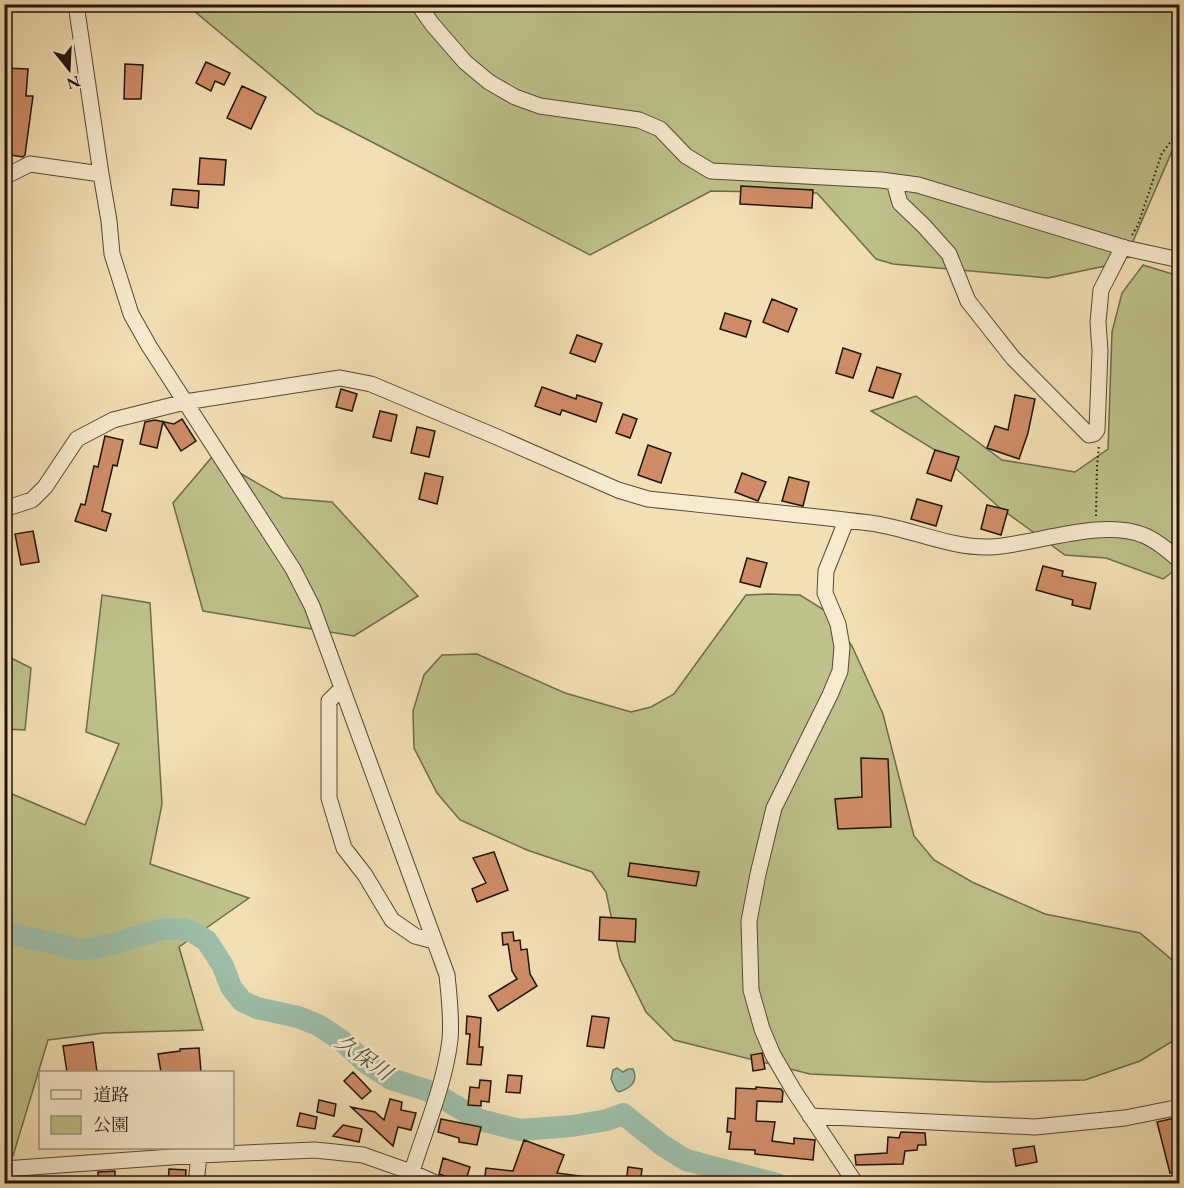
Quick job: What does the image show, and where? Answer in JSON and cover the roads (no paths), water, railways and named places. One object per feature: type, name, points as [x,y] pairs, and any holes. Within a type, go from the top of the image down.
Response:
[{"type":"street","points":[[76,4],[110,221],[112,254],[131,314],[149,346],[293,569],[312,606],[447,975],[450,1040],[441,1083],[409,1178]]},
{"type":"street","points":[[418,4],[465,62],[489,82],[514,97],[540,106],[639,120],[660,129],[686,156],[711,171],[918,185],[1124,247],[1179,260]]},
{"type":"street","points":[[4,177],[30,164],[101,174]]},
{"type":"street","points":[[894,182],[900,203],[949,254],[968,301],[1013,358],[1089,435],[1094,434],[1097,430],[1100,351],[1098,322],[1101,290],[1124,247]]},
{"type":"street","points":[[4,509],[32,500],[45,487],[77,439],[114,420],[185,402],[340,378],[371,384],[618,490],[648,500],[872,524],[967,546],[992,547],[1096,530],[1123,530],[1150,538],[1179,561]]},
{"type":"street","points":[[846,521],[826,571],[825,593],[838,624],[842,647],[840,671],[774,808],[749,921],[751,990],[762,1029],[773,1055],[794,1091],[856,1184]]},
{"type":"street","points":[[342,688],[329,701],[329,798],[344,848],[365,875],[392,920],[416,936],[434,941]]},
{"type":"street","points":[[810,1116],[1035,1127],[1125,1118],[1179,1107]]},
{"type":"street","points":[[4,1169],[199,1155],[315,1150],[363,1155],[409,1178],[438,1184]]},
{"type":"street","points":[[196,1184],[199,1155]]},
{"type":"waterway","name":"久保川","points":[[4,932],[82,950],[163,929],[193,932],[207,941],[223,966],[231,987],[242,1001],[257,1008],[298,1017],[318,1025],[391,1079],[426,1090],[480,1120],[520,1130],[572,1126],[607,1120],[623,1114],[662,1145],[686,1160],[777,1184]]}]
